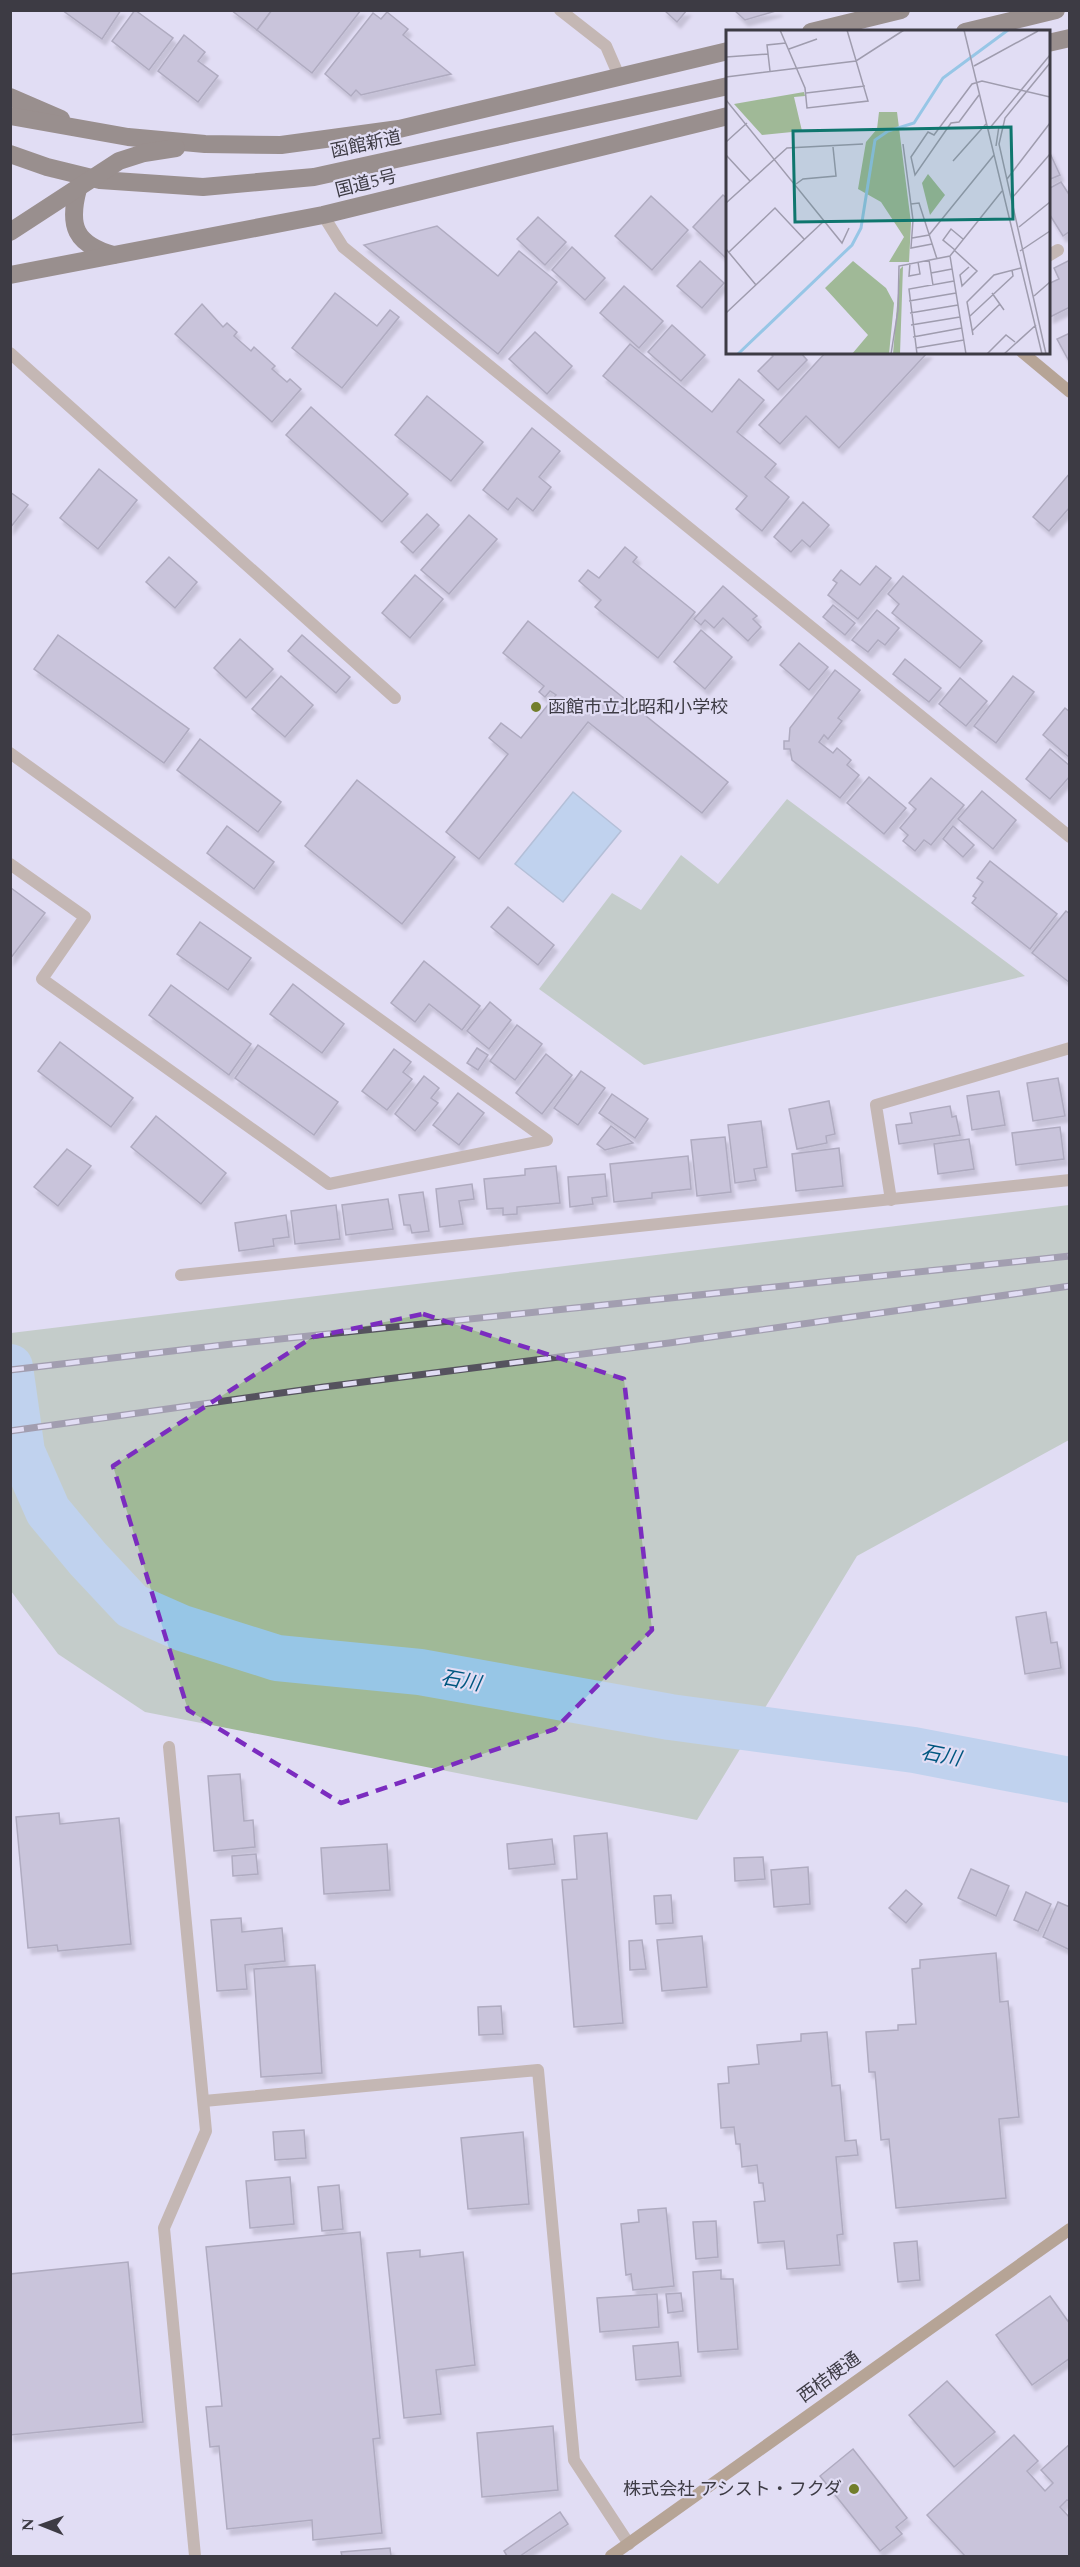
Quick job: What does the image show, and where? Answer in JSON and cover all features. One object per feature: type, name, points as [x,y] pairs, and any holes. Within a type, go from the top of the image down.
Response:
[{"type":"highway","points":[[819,30],[901,10]]},
{"type":"highway","points":[[973,30],[1056,10]]},
{"type":"highway","points":[[1050,43],[1070,38]]},
{"type":"highway","points":[[10,116],[129,137],[205,144],[281,145],[399,129],[726,51]]},
{"type":"highway","name":"函館新道","points":[[10,154],[47,167],[100,180],[203,187],[314,177],[726,86]]},
{"type":"highway","points":[[10,96],[84,129]]},
{"type":"highway","name":"国道5号","points":[[10,275],[323,215],[726,116]]},
{"type":"highway","points":[[10,232],[119,161],[159,150],[205,144]]},
{"type":"highway","points":[[78,189],[72,211],[80,237],[93,249],[118,256]]},
{"type":"highway","points":[[10,261],[36,271]]},
{"type":"street","points":[[560,10],[606,46],[620,76]]},
{"type":"street","points":[[323,215],[343,247],[1070,837]]},
{"type":"street","points":[[10,353],[395,698]]},
{"type":"street","points":[[1024,354],[1070,392]]},
{"type":"street","points":[[10,753],[547,1140],[329,1184],[42,979],[85,917],[10,864]]},
{"type":"street","points":[[891,1200],[876,1105],[1070,1048]]},
{"type":"street","points":[[181,1275],[1070,1180]]},
{"type":"street","points":[[169,1747],[206,2131],[164,2228],[195,2556]]},
{"type":"street","points":[[204,2101],[538,2070],[574,2460],[629,2544]]},
{"type":"street","name":"西桔梗通","points":[[611,2556],[1070,2229]]},
{"type":"highlighted area","points":[[423,1314],[624,1379],[652,1630],[555,1729],[341,1803],[188,1710],[113,1466],[313,1337]]},
{"type":"green space","points":[[787,799],[1025,976],[644,1065],[539,989],[612,893],[641,910],[681,855],[718,884]]},
{"type":"green space","points":[[1069,1205],[1069,1440],[857,1556],[697,1820],[145,1712],[58,1654],[11,1591],[11,1333]]},
{"type":"water","points":[[573,792],[621,831],[563,902],[515,864]]},
{"type":"building","points":[[62,10],[121,10],[102,39]]},
{"type":"building","points":[[135,10],[173,38],[149,70],[112,41]]},
{"type":"building","points":[[231,10],[272,10],[257,30]]},
{"type":"building","points":[[272,10],[361,10],[312,73],[257,30]]},
{"type":"building","points":[[664,10],[687,10],[677,22]]},
{"type":"building","points":[[734,10],[779,10],[745,20]]},
{"type":"building","points":[[387,12],[408,29],[403,35],[451,74],[361,95],[356,90],[351,96],[325,74],[373,13],[381,19]]},
{"type":"building","points":[[184,35],[205,52],[198,61],[218,76],[198,102],[158,71]]},
{"type":"building","points":[[1050,153],[1060,175],[1050,179]]},
{"type":"building","points":[[1061,182],[1070,196],[1070,231],[1063,236],[1050,215],[1050,188]]},
{"type":"building","points":[[723,195],[726,197],[726,258],[693,227]]},
{"type":"building","points":[[651,196],[688,230],[652,270],[615,236]]},
{"type":"building","points":[[538,217],[566,242],[545,265],[517,239]]},
{"type":"building","points":[[437,226],[498,276],[519,251],[557,282],[498,354],[364,245]]},
{"type":"building","points":[[572,247],[605,278],[585,300],[552,270]]},
{"type":"building","points":[[1070,260],[1070,307],[1050,317],[1050,283],[1059,279],[1054,268]]},
{"type":"building","points":[[700,261],[724,283],[702,308],[677,286]]},
{"type":"building","points":[[624,286],[663,321],[639,348],[600,313]]},
{"type":"building","points":[[335,293],[377,326],[390,310],[399,317],[342,388],[292,348]]},
{"type":"building","points":[[202,304],[223,327],[227,323],[237,332],[234,336],[251,351],[254,347],[275,366],[272,369],[287,382],[290,379],[301,389],[272,422],[175,334]]},
{"type":"building","points":[[672,325],[705,355],[681,381],[648,352]]},
{"type":"building","points":[[535,332],[572,366],[547,394],[509,359]]},
{"type":"building","points":[[1070,333],[1070,363],[1057,339]]},
{"type":"building","points":[[630,344],[712,412],[739,379],[764,400],[737,432],[776,464],[765,477],[789,497],[762,531],[736,509],[747,496],[603,376]]},
{"type":"building","points":[[771,354],[802,354],[807,360],[778,390],[758,371],[773,356]]},
{"type":"building","points":[[824,354],[926,354],[839,448],[806,416],[780,444],[759,425]]},
{"type":"building","points":[[427,396],[483,442],[451,481],[395,435]]},
{"type":"building","points":[[311,407],[408,494],[382,522],[286,435]]},
{"type":"building","points":[[532,428],[560,451],[539,477],[551,487],[533,511],[517,498],[508,510],[483,490]]},
{"type":"building","points":[[99,469],[137,500],[98,549],[60,518]]},
{"type":"building","points":[[1070,473],[1070,507],[1049,531],[1033,517]]},
{"type":"building","points":[[10,492],[28,505],[10,528]]},
{"type":"building","points":[[803,502],[829,525],[810,547],[802,540],[791,552],[774,537]]},
{"type":"building","points":[[427,514],[439,525],[413,553],[401,542]]},
{"type":"building","points":[[469,515],[497,539],[449,594],[421,570]]},
{"type":"building","points":[[625,547],[637,557],[633,562],[695,612],[658,658],[595,607],[601,600],[579,581],[588,570],[599,578]]},
{"type":"building","points":[[169,557],[197,582],[175,608],[146,582]]},
{"type":"building","points":[[876,566],[891,578],[858,619],[828,595],[837,583],[833,580],[841,570],[860,585]]},
{"type":"building","points":[[415,575],[443,599],[410,638],[382,613]]},
{"type":"building","points":[[903,576],[982,641],[960,668],[892,613],[899,604],[888,594]]},
{"type":"building","points":[[723,586],[757,616],[753,619],[761,627],[748,641],[723,618],[714,628],[705,620],[701,625],[694,619]]},
{"type":"building","points":[[833,605],[855,623],[845,635],[823,617]]},
{"type":"building","points":[[877,610],[899,628],[885,645],[878,640],[868,652],[852,640]]},
{"type":"building","points":[[528,621],[728,782],[702,813],[588,722],[479,859],[446,832],[508,754],[489,738],[501,723],[521,738],[556,695],[550,691],[545,697],[539,692],[544,686],[503,653]]},
{"type":"building","points":[[701,630],[732,657],[705,689],[674,662]]},
{"type":"building","points":[[58,635],[189,729],[164,763],[34,669]]},
{"type":"building","points":[[302,635],[350,677],[336,693],[288,651]]},
{"type":"building","points":[[240,639],[273,669],[246,698],[214,668]]},
{"type":"building","points":[[799,643],[828,667],[809,690],[780,665]]},
{"type":"building","points":[[905,659],[941,688],[929,702],[893,674]]},
{"type":"building","points":[[835,670],[860,690],[838,718],[842,721],[828,739],[824,735],[819,742],[833,753],[837,748],[851,760],[847,765],[859,775],[840,798],[792,760],[790,749],[784,749],[784,741],[789,741],[790,728]]},
{"type":"building","points":[[281,676],[313,705],[285,737],[252,709]]},
{"type":"building","points":[[1013,676],[1034,692],[996,743],[974,726]]},
{"type":"building","points":[[960,678],[987,701],[966,726],[939,704]]},
{"type":"building","points":[[1065,708],[1070,712],[1070,758],[1043,735]]},
{"type":"building","points":[[200,739],[281,802],[258,832],[177,770]]},
{"type":"building","points":[[1050,749],[1070,766],[1070,776],[1050,799],[1026,779]]},
{"type":"building","points":[[869,777],[906,808],[884,834],[847,803]]},
{"type":"building","points":[[931,778],[964,805],[931,845],[924,840],[915,851],[903,841],[908,835],[900,828],[916,809],[909,803]]},
{"type":"building","points":[[357,780],[455,857],[402,924],[305,846]]},
{"type":"building","points":[[982,791],[1016,820],[993,849],[958,819]]},
{"type":"building","points":[[227,826],[274,862],[254,889],[207,853]]},
{"type":"building","points":[[953,826],[974,845],[963,857],[943,839]]},
{"type":"building","points":[[990,861],[1057,914],[1030,949],[972,903],[976,898],[973,896],[983,882],[977,878]]},
{"type":"building","points":[[10,888],[45,913],[10,959]]},
{"type":"building","points":[[508,907],[554,945],[538,965],[491,927]]},
{"type":"building","points":[[1066,911],[1070,914],[1070,983],[1032,953]]},
{"type":"building","points":[[200,922],[251,958],[228,990],[177,954]]},
{"type":"building","points":[[424,961],[480,1006],[462,1030],[429,1004],[415,1022],[391,1003]]},
{"type":"building","points":[[293,984],[344,1024],[322,1053],[270,1014]]},
{"type":"building","points":[[171,985],[251,1044],[229,1075],[149,1015]]},
{"type":"building","points":[[490,1002],[511,1020],[489,1049],[467,1031]]},
{"type":"building","points":[[517,1025],[542,1044],[515,1080],[490,1061]]},
{"type":"building","points":[[60,1042],[133,1098],[111,1127],[38,1071]]},
{"type":"building","points":[[258,1045],[338,1102],[314,1135],[235,1078]]},
{"type":"building","points":[[477,1048],[488,1055],[478,1070],[467,1063]]},
{"type":"building","points":[[394,1049],[411,1062],[403,1072],[412,1079],[387,1110],[362,1091]]},
{"type":"building","points":[[546,1054],[572,1075],[542,1114],[516,1093]]},
{"type":"building","points":[[581,1071],[605,1088],[578,1125],[554,1108]]},
{"type":"building","points":[[424,1076],[439,1088],[431,1098],[438,1103],[415,1131],[395,1114]]},
{"type":"building","points":[[1058,1078],[1065,1116],[1033,1121],[1027,1083]]},
{"type":"building","points":[[999,1091],[1005,1125],[972,1130],[967,1096]]},
{"type":"building","points":[[458,1093],[484,1113],[459,1145],[433,1125]]},
{"type":"building","points":[[612,1094],[648,1119],[635,1138],[599,1113]]},
{"type":"building","points":[[829,1101],[835,1134],[826,1136],[827,1143],[797,1149],[789,1109]]},
{"type":"building","points":[[950,1106],[952,1117],[956,1116],[960,1135],[899,1144],[896,1125],[912,1123],[910,1113]]},
{"type":"building","points":[[156,1116],[226,1173],[201,1204],[131,1147]]},
{"type":"building","points":[[761,1121],[767,1167],[754,1169],[756,1180],[735,1183],[728,1125]]},
{"type":"building","points":[[611,1126],[633,1143],[605,1150],[597,1144]]},
{"type":"building","points":[[1060,1127],[1064,1159],[1016,1165],[1012,1133]]},
{"type":"building","points":[[725,1137],[731,1192],[697,1196],[691,1140]]},
{"type":"building","points":[[969,1139],[974,1169],[938,1174],[934,1144]]},
{"type":"building","points":[[839,1148],[843,1186],[796,1191],[792,1154]]},
{"type":"building","points":[[67,1149],[91,1166],[58,1206],[34,1187]]},
{"type":"building","points":[[688,1156],[691,1189],[652,1193],[652,1198],[614,1202],[610,1164]]},
{"type":"building","points":[[556,1166],[560,1203],[517,1207],[517,1214],[503,1215],[503,1208],[487,1209],[484,1179],[525,1175],[525,1169]]},
{"type":"building","points":[[605,1174],[607,1196],[592,1198],[593,1204],[570,1207],[568,1177]]},
{"type":"building","points":[[472,1184],[474,1199],[459,1201],[463,1224],[440,1227],[436,1189]]},
{"type":"building","points":[[423,1192],[429,1231],[412,1233],[410,1225],[404,1225],[399,1195]]},
{"type":"building","points":[[388,1199],[393,1229],[346,1235],[342,1205]]},
{"type":"building","points":[[336,1205],[340,1239],[295,1244],[291,1211]]},
{"type":"building","points":[[286,1215],[289,1237],[273,1239],[274,1246],[239,1251],[235,1223]]},
{"type":"building","points":[[1046,1612],[1051,1643],[1057,1642],[1061,1668],[1025,1674],[1016,1617]]},
{"type":"building","points":[[240,1774],[244,1821],[253,1820],[255,1847],[214,1851],[208,1776]]},
{"type":"building","points":[[59,1813],[60,1824],[119,1818],[131,1944],[58,1951],[57,1945],[28,1948],[16,1817]]},
{"type":"building","points":[[607,1833],[623,2023],[574,2027],[562,1880],[577,1879],[574,1836]]},
{"type":"building","points":[[552,1839],[555,1864],[509,1869],[507,1844]]},
{"type":"building","points":[[387,1844],[390,1890],[324,1894],[321,1848]]},
{"type":"building","points":[[256,1854],[258,1874],[233,1876],[232,1856]]},
{"type":"building","points":[[763,1857],[765,1879],[735,1881],[734,1858]]},
{"type":"building","points":[[808,1867],[810,1904],[774,1907],[771,1870]]},
{"type":"building","points":[[971,1869],[1009,1886],[996,1916],[958,1898]]},
{"type":"building","points":[[906,1890],[922,1904],[906,1923],[889,1908]]},
{"type":"building","points":[[1026,1892],[1051,1904],[1038,1931],[1014,1920]]},
{"type":"building","points":[[671,1895],[673,1923],[656,1924],[654,1896]]},
{"type":"building","points":[[1058,1902],[1070,1907],[1070,1950],[1043,1937]]},
{"type":"building","points":[[241,1918],[242,1932],[282,1928],[285,1961],[245,1965],[247,1989],[217,1991],[211,1920]]},
{"type":"building","points":[[702,1936],[707,1987],[662,1991],[657,1940]]},
{"type":"building","points":[[642,1940],[646,1969],[630,1970],[629,1941]]},
{"type":"building","points":[[996,1953],[1000,2002],[1008,2001],[1019,2117],[999,2119],[1006,2198],[896,2208],[889,2139],[881,2140],[875,2072],[869,2072],[866,2032],[898,2030],[898,2025],[916,2024],[912,1969],[920,1968],[920,1960]]},
{"type":"building","points":[[315,1965],[322,2073],[261,2077],[254,1969]]},
{"type":"building","points":[[501,2006],[503,2034],[479,2035],[478,2007]]},
{"type":"building","points":[[827,2032],[832,2086],[840,2085],[845,2141],[856,2140],[858,2155],[836,2157],[843,2234],[837,2235],[840,2265],[787,2269],[784,2241],[758,2243],[754,2202],[765,2201],[763,2183],[759,2183],[757,2165],[742,2167],[740,2144],[736,2144],[734,2127],[721,2128],[718,2084],[729,2083],[728,2067],[759,2064],[757,2045],[801,2041],[801,2034]]},
{"type":"building","points":[[304,2130],[306,2158],[275,2160],[273,2132]]},
{"type":"building","points":[[523,2132],[529,2204],[468,2209],[461,2138]]},
{"type":"building","points":[[290,2177],[294,2224],[250,2228],[246,2181]]},
{"type":"building","points":[[339,2185],[343,2229],[322,2231],[318,2187]]},
{"type":"building","points":[[666,2208],[674,2286],[633,2290],[631,2274],[626,2275],[621,2224],[639,2222],[638,2210]]},
{"type":"building","points":[[716,2221],[718,2257],[696,2259],[693,2222]]},
{"type":"building","points":[[360,2232],[380,2438],[373,2439],[382,2533],[313,2540],[312,2520],[227,2529],[219,2446],[210,2447],[206,2407],[222,2406],[206,2247]]},
{"type":"building","points":[[917,2241],[920,2280],[898,2282],[894,2243]]},
{"type":"building","points":[[420,2250],[420,2257],[463,2252],[475,2365],[436,2370],[441,2414],[404,2418],[387,2253]]},
{"type":"building","points":[[128,2262],[143,2422],[10,2435],[10,2274]]},
{"type":"building","points":[[721,2270],[721,2279],[733,2279],[738,2349],[698,2352],[693,2272]]},
{"type":"building","points":[[681,2293],[683,2311],[668,2313],[666,2294]]},
{"type":"building","points":[[657,2294],[659,2327],[600,2332],[597,2298]]},
{"type":"building","points":[[1050,2296],[1070,2324],[1070,2358],[1032,2385],[996,2335]]},
{"type":"building","points":[[678,2342],[681,2376],[636,2380],[633,2346]]},
{"type":"building","points":[[947,2381],[995,2432],[954,2467],[909,2415]]},
{"type":"building","points":[[553,2426],[558,2490],[482,2497],[477,2433]]},
{"type":"building","points":[[1014,2435],[1038,2461],[1027,2471],[1045,2491],[1053,2483],[1041,2470],[1070,2444],[1070,2502],[1067,2500],[1060,2507],[1070,2518],[1070,2556],[965,2556],[927,2515]]},
{"type":"building","points":[[853,2449],[907,2518],[896,2527],[902,2534],[880,2551],[820,2476]]},
{"type":"building","points":[[560,2512],[568,2524],[520,2556],[507,2556],[504,2551]]},
{"type":"building","points":[[390,2548],[391,2556],[342,2556],[341,2552]]},
{"type":"waterway","name":"石川","points":[[10,1367],[22,1452],[48,1511],[88,1559],[132,1606],[182,1628],[277,1658],[420,1672],[670,1717],[914,1750],[1070,1780]]},
{"type":"railway","points":[[10,1370],[232,1344],[1070,1256]]},
{"type":"railway","points":[[10,1431],[324,1387],[669,1343],[1070,1286]]},
{"type":"place","name":"函館市立北昭和小学校","points":[[536,707]]},
{"type":"place","name":"株式会社 アシスト・フクダ","points":[[854,2489]]}]
